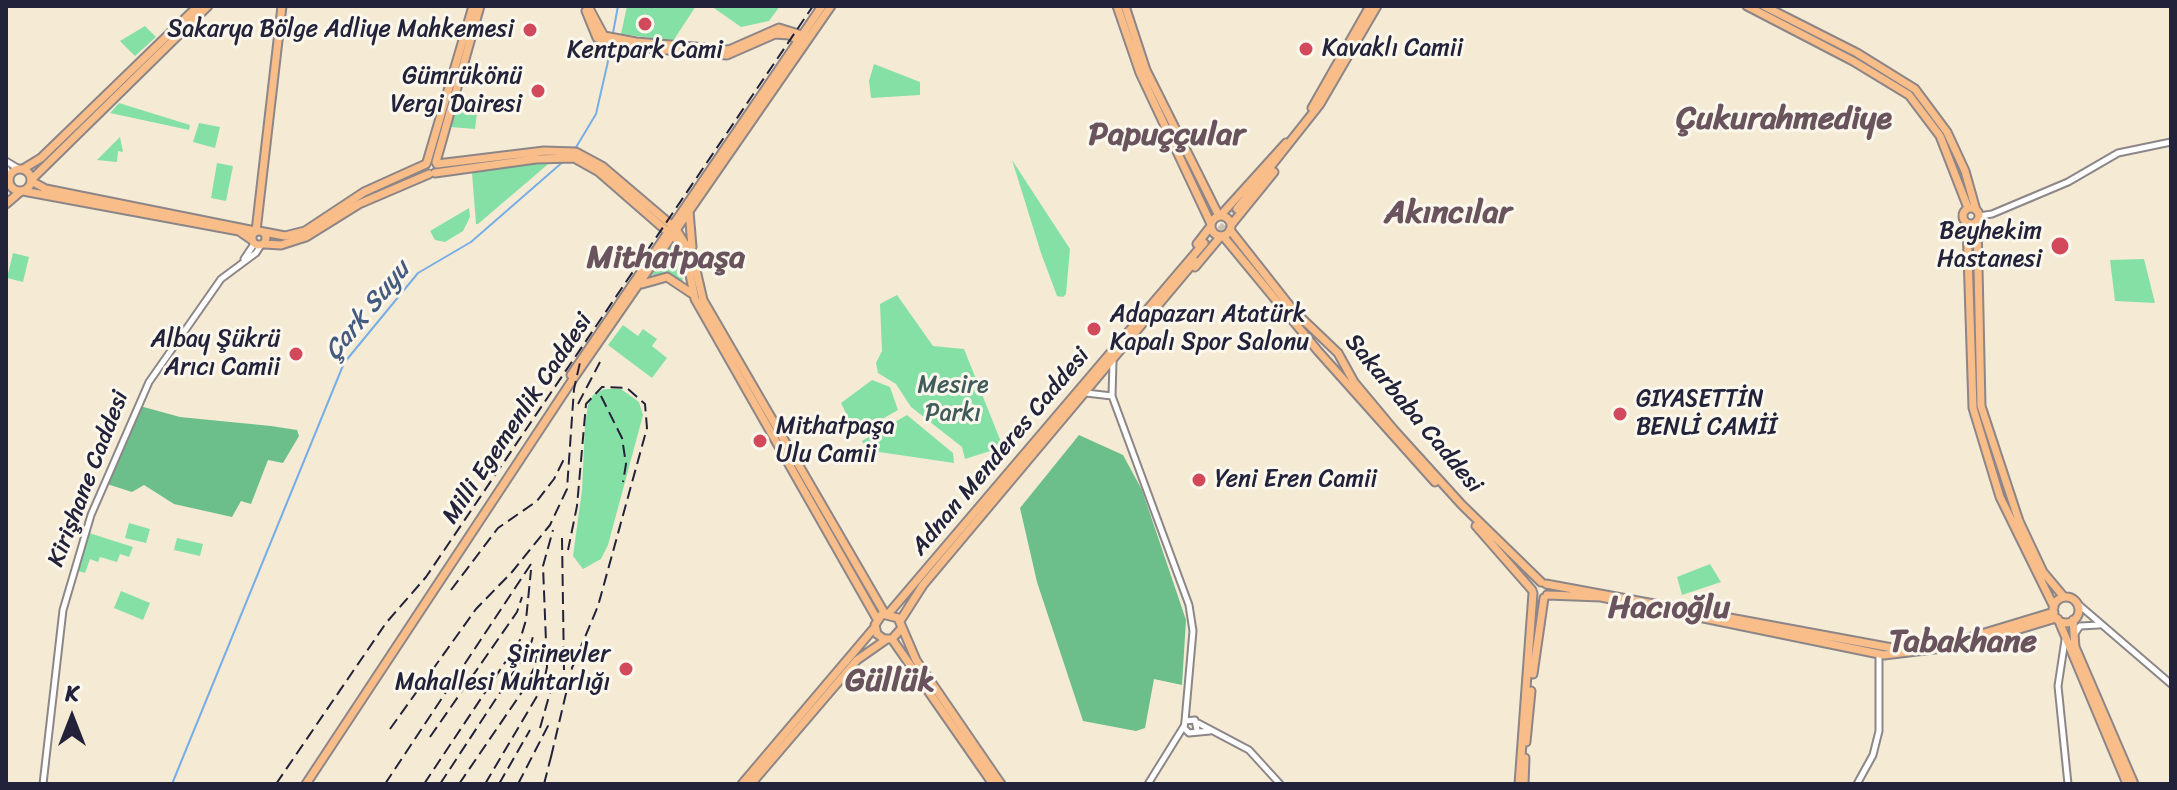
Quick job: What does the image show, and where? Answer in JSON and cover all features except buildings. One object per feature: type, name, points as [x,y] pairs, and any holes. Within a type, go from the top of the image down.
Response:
[{"type":"main road","points":[[198,6],[34,165],[21,169],[8,181],[22,192],[258,237],[285,236],[305,231],[364,192],[431,163],[561,150],[602,166],[672,230],[693,257]]},
{"type":"main road","points":[[6,204],[22,192],[208,6]]},
{"type":"main road","points":[[258,237],[282,6]]},
{"type":"main road","points":[[432,174],[431,163],[473,6]]},
{"type":"main road","points":[[431,163],[480,6]]},
{"type":"main road","name":"Milli Egemenlik Caddesi","points":[[305,784],[822,6]]},
{"type":"main road","name":"Milli Egemenlik Caddesi","points":[[305,784],[315,759],[672,230],[802,38],[831,6]]},
{"type":"main road","points":[[1117,6],[1140,73],[1213,232],[1222,236]]},
{"type":"main road","points":[[1125,6],[1146,70],[1211,203],[1220,216],[1228,218],[1231,227]]},
{"type":"main road","points":[[1150,310],[1171,296],[1208,242],[1211,225],[1220,216],[1235,210],[1290,150],[1290,141],[1370,6]]},
{"type":"main road","points":[[1150,310],[1150,300],[1208,242],[1222,236],[1231,227],[1235,210],[1320,104],[1377,6]]},
{"type":"main road","points":[[1747,6],[1853,61],[1909,95],[1940,136],[1975,214]]},
{"type":"main road","points":[[1764,6],[1857,53],[1915,89],[1947,132],[1965,171],[1975,214],[1981,406],[2008,494],[2043,572],[2064,597],[2078,604],[2078,615],[2073,620],[2069,638],[2127,784]]},
{"type":"main road","points":[[586,8],[604,40],[621,43],[727,55],[775,34],[802,38]]},
{"type":"main road","points":[[38,174],[36,184],[46,189],[291,243],[359,204],[432,174],[554,157],[581,157]]},
{"type":"main road","points":[[21,169],[31,181],[46,189]]},
{"type":"main road","points":[[1211,203],[1235,210]]},
{"type":"main road","points":[[689,209],[693,257],[703,300],[887,614],[900,625],[923,670],[1001,784]]},
{"type":"main road","points":[[1975,214],[1962,216],[1967,224],[1971,273],[1969,347],[1973,408],[2000,497],[2069,638],[2134,784]]},
{"type":"main road","points":[[1967,224],[1975,214]]},
{"type":"main road","name":"Sakarbaba Caddesi","points":[[1231,227],[1293,310],[1338,353],[1354,382],[1394,430],[1462,505],[1543,583]]},
{"type":"main road","points":[[672,230],[686,256],[694,295],[876,623],[880,637],[889,639],[993,784]]},
{"type":"main road","name":"Sakarbaba Caddesi","points":[[1222,236],[1327,362],[1524,577],[1533,592]]},
{"type":"main road","points":[[1208,242],[1226,244],[1237,252]]},
{"type":"main road","points":[[637,288],[648,280],[667,277],[694,295]]},
{"type":"main road","name":"Adnan Menderes Caddesi","points":[[889,639],[923,585],[1086,393],[1150,310]]},
{"type":"main road","name":"Adnan Menderes Caddesi","points":[[876,623],[1150,310]]},
{"type":"main road","points":[[1318,351],[1328,343]]},
{"type":"main road","points":[[1327,362],[1328,355],[1338,353]]},
{"type":"main road","points":[[1543,583],[1903,650],[1968,638],[2055,614],[2073,620]]},
{"type":"main road","points":[[1521,784],[1533,592],[1543,583]]},
{"type":"main road","points":[[1521,784],[1540,616],[1545,596],[1543,583]]},
{"type":"main road","points":[[1533,592],[1545,596],[1601,597],[1879,654],[1967,645],[2055,614],[2064,597]]},
{"type":"main road","points":[[1540,616],[1546,605],[1564,595]]},
{"type":"main road","points":[[742,784],[876,623]]},
{"type":"main road","points":[[751,784],[857,660],[889,639]]},
{"type":"street","points":[[1975,214],[1992,214],[2068,182],[2118,153],[2171,142]]},
{"type":"street","points":[[6,161],[21,169]]},
{"type":"street","name":"Kirişhane Caddesi","points":[[43,784],[63,610],[91,515],[149,382],[211,292],[238,266],[258,237]]},
{"type":"street","points":[[1113,360],[1112,396],[1189,605],[1193,631],[1184,724],[1177,742],[1148,784]]},
{"type":"street","points":[[1086,393],[1100,392],[1112,396]]},
{"type":"street","points":[[2078,604],[2171,684]]},
{"type":"street","points":[[2068,784],[2058,686],[2069,638],[2080,626],[2101,625]]},
{"type":"street","points":[[1857,784],[1873,755],[1879,731],[1879,654]]},
{"type":"street","points":[[1187,707],[1196,724]]},
{"type":"street","points":[[1184,724],[1196,724],[1249,750],[1280,784]]},
{"type":"street","points":[[1184,724],[1189,733]]},
{"type":"street","points":[[1177,742],[1196,724]]},
{"type":"green space","points":[[627,6],[696,6],[673,41],[621,34]]},
{"type":"green space","points":[[711,6],[780,6],[769,21],[741,27]]},
{"type":"green space","points":[[145,26],[156,37],[135,56],[120,41]]},
{"type":"green space","points":[[874,64],[920,82],[920,95],[871,98],[869,81]]},
{"type":"green space","points":[[457,102],[478,106],[475,129],[450,127]]},
{"type":"green space","points":[[119,103],[190,125],[189,130],[110,113]]},
{"type":"green space","points":[[199,123],[220,127],[215,148],[193,142]]},
{"type":"green space","points":[[120,137],[123,152],[118,151],[117,162],[97,160]]},
{"type":"green space","points":[[553,160],[478,224],[476,224],[472,173]]},
{"type":"green space","points":[[1012,160],[1070,249],[1066,294],[1063,297],[1057,296]]},
{"type":"green space","points":[[217,163],[233,166],[226,201],[211,198]]},
{"type":"green space","points":[[469,208],[470,217],[463,231],[445,242],[435,240],[430,231]]},
{"type":"green space","points":[[671,246],[680,263],[683,282],[671,275],[652,275]]},
{"type":"green space","points":[[13,253],[29,257],[23,282],[7,278]]},
{"type":"green space","points":[[2144,259],[2155,303],[2115,301],[2110,260]]},
{"type":"green space","name":"Mesire Parkı","points":[[897,295],[933,346],[964,349],[1003,447],[965,459],[962,447],[911,407],[896,384],[878,373],[876,363],[882,351],[880,304]]},
{"type":"green space","points":[[623,325],[638,336],[643,329],[657,339],[652,346],[667,358],[652,378],[608,345]]},
{"type":"green space","points":[[872,380],[890,387],[898,410],[856,434],[841,403]]},
{"type":"green space","points":[[604,389],[621,389],[639,402],[643,415],[608,545],[601,559],[583,569],[573,556],[582,490],[585,424],[593,395]]},
{"type":"green space","points":[[140,406],[180,417],[297,430],[299,436],[283,463],[268,460],[251,504],[241,501],[232,517],[174,504],[144,485],[132,492],[107,484]]},
{"type":"green space","points":[[907,415],[953,453],[954,463],[879,452],[872,457],[862,441]]},
{"type":"green space","points":[[1079,435],[1123,455],[1142,490],[1186,620],[1182,685],[1154,679],[1145,728],[1136,731],[1083,721],[1037,582],[1020,508]]},
{"type":"green space","points":[[129,523],[150,529],[146,543],[125,538]]},
{"type":"green space","points":[[86,532],[133,547],[129,557],[120,554],[117,562],[100,557],[98,562],[90,559],[85,573],[75,570]]},
{"type":"green space","points":[[177,538],[203,544],[200,556],[174,550]]},
{"type":"green space","points":[[1710,564],[1721,582],[1682,595],[1677,577]]},
{"type":"green space","points":[[121,591],[150,603],[143,620],[114,608]]},
{"type":"waterway","name":"Çark Suyu","points":[[613,33],[618,6]]},
{"type":"waterway","name":"Çark Suyu","points":[[575,149],[596,114],[611,48]]},
{"type":"waterway","name":"Çark Suyu","points":[[172,784],[344,363],[418,273],[471,242],[565,160]]},
{"type":"tunnel","points":[[1207,247],[1237,209]]},
{"type":"railway","points":[[276,784],[386,623],[426,577],[813,6]]},
{"type":"railway","points":[[390,729],[476,609],[512,572],[550,525],[567,489],[574,389],[581,358]]},
{"type":"railway","points":[[578,404],[600,362]]},
{"type":"railway","points":[[551,757],[572,668],[598,606],[647,428],[645,404],[627,388],[602,387],[586,404],[577,506],[568,550]]},
{"type":"railway","points":[[601,396],[622,438],[626,464],[623,482]]},
{"type":"railway","points":[[451,590],[498,528],[537,501],[554,479],[566,455]]},
{"type":"railway","points":[[485,784],[543,686],[547,667],[543,566],[553,530]]},
{"type":"railway","points":[[562,538],[564,670]]},
{"type":"railway","points":[[385,784],[533,561]]},
{"type":"railway","points":[[424,784],[520,640],[526,620],[531,570]]},
{"type":"railway","points":[[430,737],[517,612],[522,597]]},
{"type":"railway","points":[[440,784],[530,647],[534,633]]},
{"type":"railway","points":[[459,784],[524,689],[535,666],[537,648]]},
{"type":"railway","points":[[540,728],[555,675]]},
{"type":"railway","points":[[518,784],[551,720]]},
{"type":"railway","points":[[499,784],[530,730]]},
{"type":"railway","points":[[544,784],[553,749]]},
{"type":"place","name":"Kentpark Cami","points":[[645,24]]},
{"type":"place","name":"Sakarya Bölge Adliye Mahkemesi","points":[[530,30]]},
{"type":"place","name":"Kavaklı Camii","points":[[1306,49]]},
{"type":"place","name":"Gümrükönü Vergi Dairesi","points":[[538,91]]},
{"type":"place","name":"Beyhekim Hastanesi","points":[[2060,246]]},
{"type":"place","name":"Adapazarı Atatürk Kapalı Spor Salonu","points":[[1094,329]]},
{"type":"place","name":"Albay Şükrü Arıcı Camii","points":[[296,354]]},
{"type":"place","name":"GIYASETTİN BENLİ CAMİİ","points":[[1620,414]]},
{"type":"place","name":"Mithatpaşa Ulu Camii","points":[[760,441]]},
{"type":"place","name":"Yeni Eren Camii","points":[[1199,480]]},
{"type":"place","name":"Şirinevler Mahallesi Muhtarlığı","points":[[626,669]]},
{"type":"district","name":"Çukurahmediye","points":[[1784,120]]},
{"type":"district","name":"Papuççular","points":[[1167,136]]},
{"type":"district","name":"Akıncılar","points":[[1448,214]]},
{"type":"district","name":"Mithatpaşa","points":[[666,259]]},
{"type":"district","name":"Hacıoğlu","points":[[1669,609]]},
{"type":"district","name":"Tabakhane","points":[[1963,643]]},
{"type":"district","name":"Güllük","points":[[890,682]]}]
